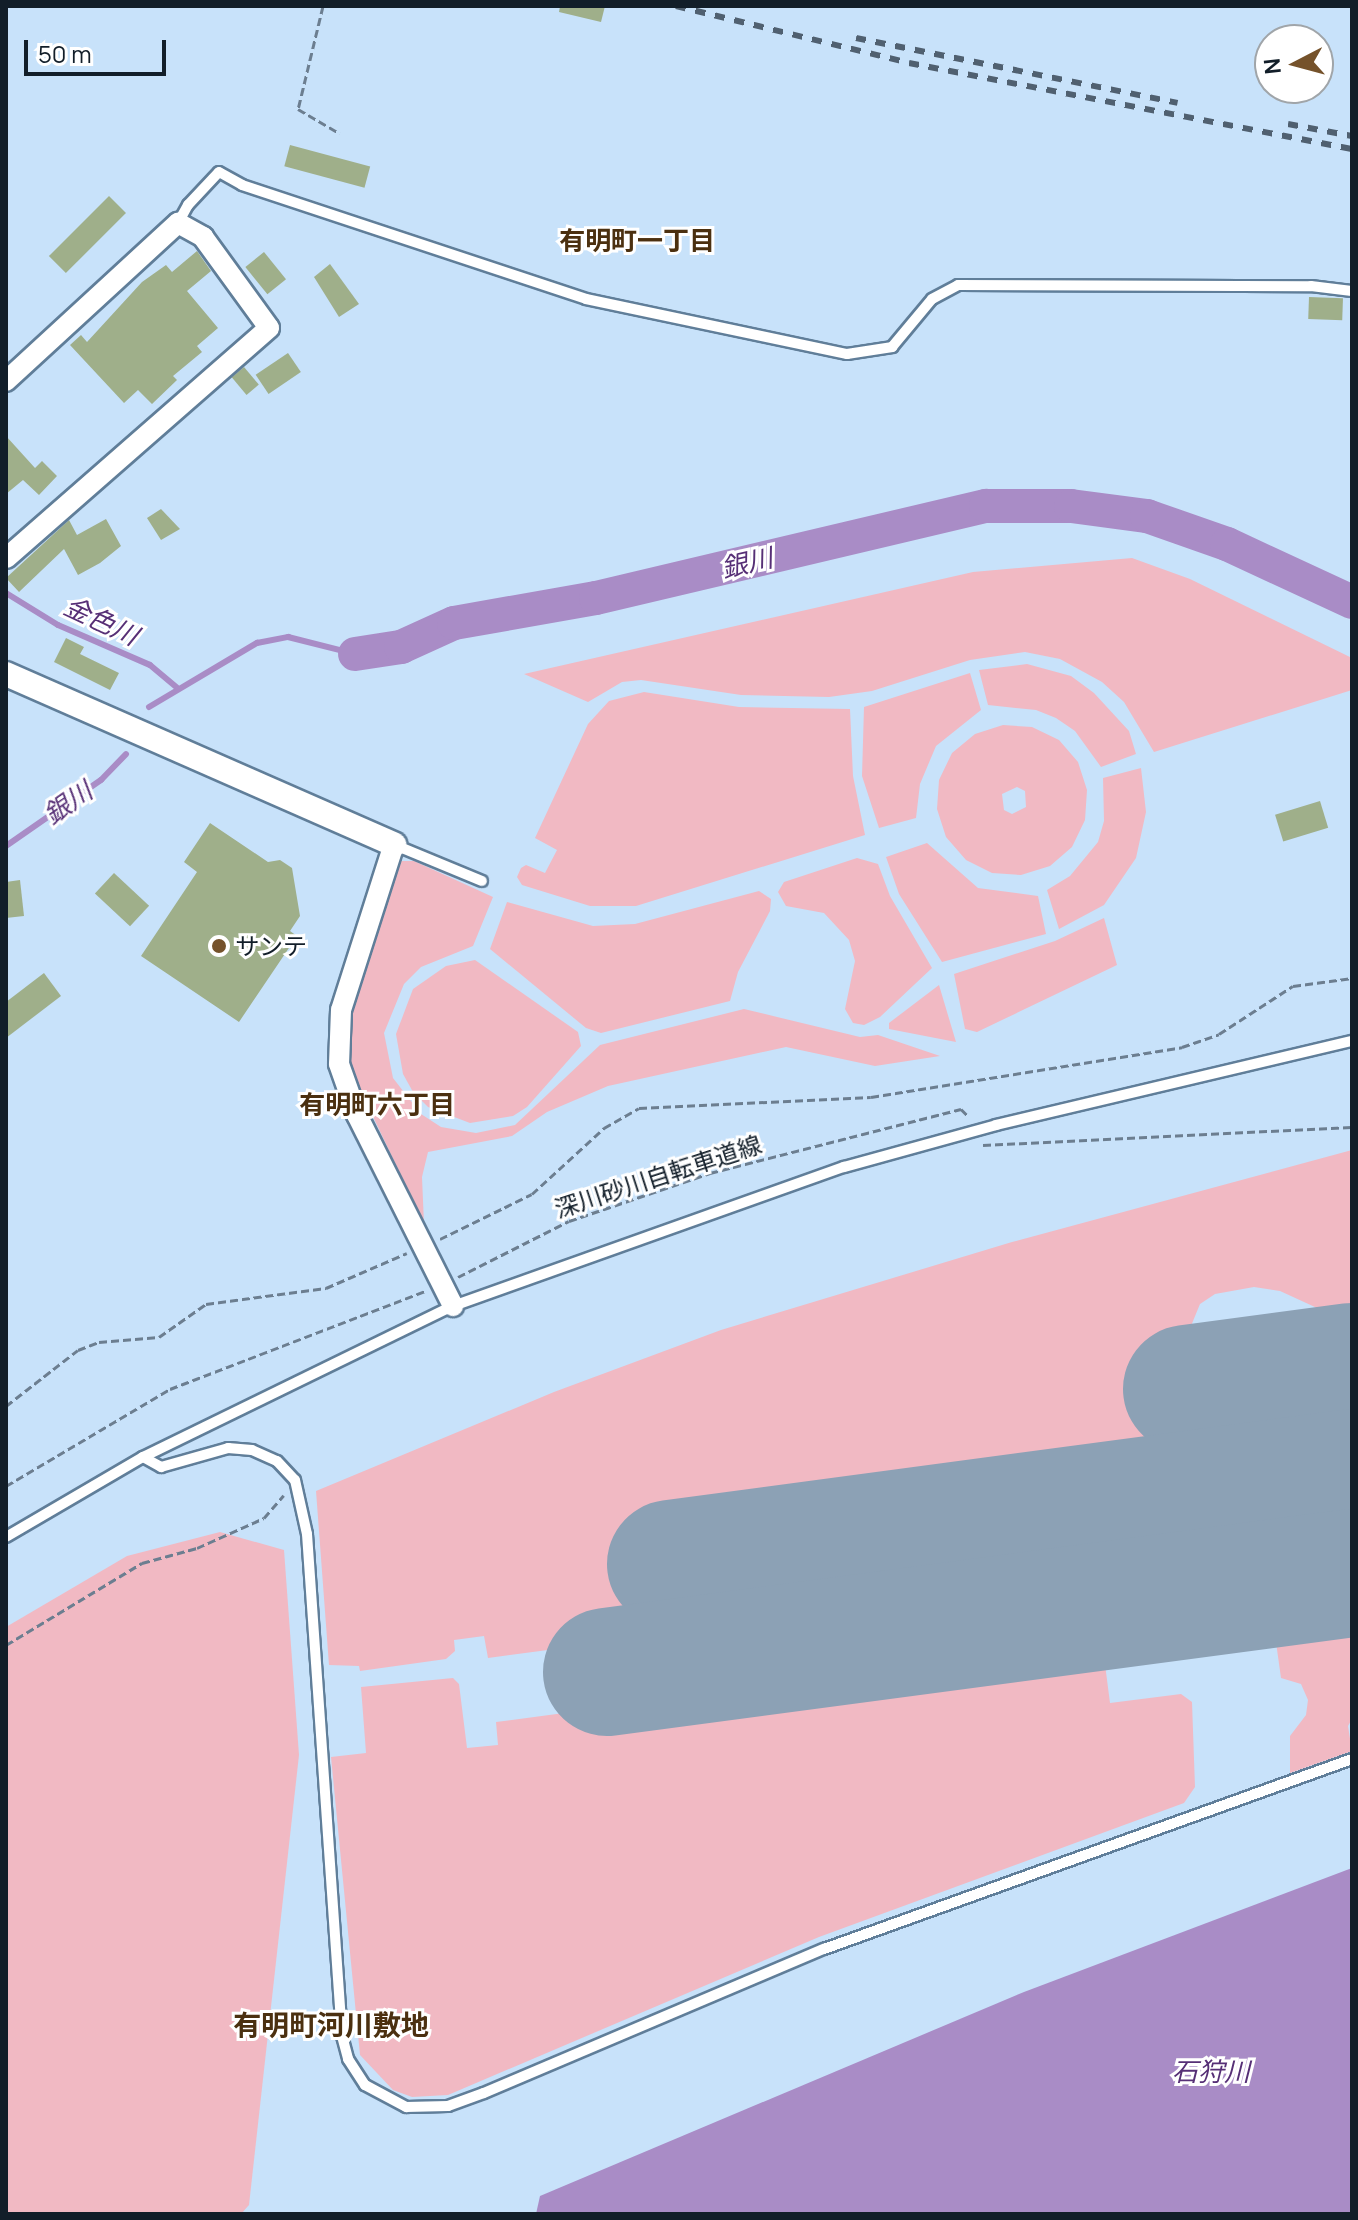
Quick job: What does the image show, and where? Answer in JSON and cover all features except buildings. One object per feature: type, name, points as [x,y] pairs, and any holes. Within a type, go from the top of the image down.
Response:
[{"type":"street","points":[[6,381],[178,223],[203,237],[269,328],[6,558]]},
{"type":"street","points":[[6,674],[394,844],[341,1010],[338,1043],[357,1115],[453,1306]]},
{"type":"lane","points":[[178,223],[188,205],[219,172],[242,185],[586,299],[847,354],[892,347],[932,299],[958,285],[1311,286],[1352,291]]},
{"type":"lane","points":[[394,844],[482,881]]},
{"type":"lane","points":[[6,1537],[143,1457],[453,1306],[844,1167],[973,1132],[1352,1041]]},
{"type":"lane","points":[[143,1457],[161,1467],[228,1448],[252,1450],[277,1461],[295,1480],[307,1534],[342,2036],[348,2059],[365,2085],[406,2107],[448,2106],[484,2093],[824,1949],[1352,1759]]},
{"type":"path","points":[[323,6],[298,109],[339,133]]},
{"type":"path","points":[[6,1406],[78,1350],[99,1342],[159,1337],[206,1304],[326,1288],[423,1246],[532,1194],[604,1128],[639,1108],[871,1097],[1182,1047],[1219,1034],[1293,986],[1352,978]]},
{"type":"path","name":"深川砂川自転車道線","points":[[6,1486],[170,1389],[442,1284],[569,1221],[710,1173],[961,1109],[973,1132],[986,1146],[1352,1127]]},
{"type":"path","points":[[6,1645],[142,1563],[197,1548],[264,1518],[295,1480]]},
{"type":"shaded area","points":[[1132,558],[1190,579],[1352,658],[1352,690],[1154,752],[1124,702],[1102,682],[1060,659],[1025,652],[970,660],[872,691],[829,697],[741,695],[641,680],[622,682],[588,702],[524,674],[973,572]]},
{"type":"shaded area","points":[[1027,664],[1071,676],[1094,693],[1129,731],[1136,754],[1101,767],[1075,731],[1056,718],[1036,710],[988,705],[979,670]]},
{"type":"shaded area","points":[[970,673],[981,710],[936,746],[920,784],[916,818],[879,828],[862,776],[864,707]]},
{"type":"shaded area","points":[[644,692],[739,707],[850,709],[853,776],[865,835],[636,906],[590,906],[522,885],[517,877],[521,868],[526,865],[545,873],[557,850],[535,838],[588,724],[609,701]]},
{"type":"shaded area","points":[[1003,725],[1032,727],[1059,740],[1078,762],[1087,790],[1085,820],[1072,847],[1050,866],[1021,875],[992,873],[966,860],[946,837],[937,809],[939,780],[952,753],[975,734]],"holes":[[[1017,787],[1025,791],[1026,807],[1012,814],[1004,810],[1002,794]]]},
{"type":"shaded area","points":[[1141,768],[1146,812],[1136,858],[1104,905],[1059,929],[1047,890],[1070,876],[1098,842],[1104,821],[1103,778]]},
{"type":"shaded area","points":[[927,843],[978,888],[1038,896],[1046,934],[942,962],[899,894],[886,857]]},
{"type":"shaded area","points":[[857,858],[878,864],[890,896],[932,968],[880,1017],[864,1025],[853,1023],[845,1009],[855,961],[849,940],[824,913],[786,906],[778,892],[784,882]]},
{"type":"shaded area","points":[[402,861],[414,861],[493,897],[473,946],[421,967],[404,984],[384,1033],[393,1078],[421,1114],[441,1127],[476,1133],[515,1125],[600,1045],[744,1009],[860,1037],[878,1035],[940,1056],[875,1066],[786,1047],[608,1086],[547,1112],[512,1136],[428,1152],[422,1177],[424,1224],[348,1064],[349,1013],[393,868]]},
{"type":"shaded area","points":[[759,891],[771,899],[770,911],[738,972],[730,1001],[601,1033],[586,1028],[490,949],[507,902],[593,926],[635,924]]},
{"type":"shaded area","points":[[1104,918],[1117,965],[977,1032],[965,1029],[954,974],[1055,941]]},
{"type":"shaded area","points":[[475,960],[578,1032],[581,1046],[527,1107],[513,1116],[470,1123],[428,1107],[413,1092],[403,1074],[396,1034],[413,989],[446,966]]},
{"type":"shaded area","points":[[939,985],[956,1042],[889,1029],[889,1023]]},
{"type":"shaded area","points":[[1352,1150],[1352,1324],[1280,1291],[1254,1287],[1215,1294],[1200,1304],[1184,1343],[1193,1412],[1352,1391],[1352,1538],[1317,1536],[1093,1566],[1094,1578],[488,1658],[484,1636],[454,1640],[455,1651],[446,1659],[360,1671],[359,1666],[329,1665],[316,1491],[554,1392],[721,1330],[1012,1242]]},
{"type":"shaded area","points":[[220,1532],[284,1550],[299,1755],[249,2205],[241,2214],[6,2214],[6,1627],[127,1556]]},
{"type":"shaded area","points":[[1352,1555],[1352,1593],[1270,1599],[1267,1573],[1322,1566]]},
{"type":"shaded area","points":[[1096,1586],[1101,1633],[587,1701],[562,1682],[581,1656]]},
{"type":"shaded area","points":[[1352,1614],[1352,1719],[1348,1726],[1352,1751],[1290,1773],[1290,1736],[1306,1715],[1308,1700],[1301,1684],[1281,1678],[1274,1628]]},
{"type":"shaded area","points":[[1102,1641],[1110,1703],[1181,1694],[1192,1702],[1195,1787],[1184,1803],[819,1937],[448,2095],[412,2097],[393,2090],[360,2055],[331,1757],[366,1753],[361,1687],[453,1678],[459,1684],[467,1748],[498,1745],[496,1722]]},
{"type":"water","name":"石狩川","points":[[1352,1868],[1352,2214],[536,2214],[540,2196],[1024,1992]]},
{"type":"waterway","name":"銀川","points":[[355,654],[401,647],[454,623],[596,598],[986,506],[1071,506],[1147,516],[1227,544],[1352,602]]},
{"type":"waterway","name":"金色川","points":[[6,593],[58,625],[150,665],[177,688]]},
{"type":"waterway","name":"銀川","points":[[149,707],[257,643],[288,637],[355,654]]},
{"type":"waterway","name":"銀川","points":[[6,846],[101,780],[126,754]]},
{"type":"runway","points":[[1187,1389],[1352,1367]]},
{"type":"runway","points":[[671,1564],[1352,1473]]},
{"type":"runway","points":[[607,1672],[1352,1573]]},
{"type":"railway","points":[[676,6],[909,63],[1352,149]]},
{"type":"railway","points":[[856,38],[1178,103]]},
{"type":"railway","points":[[1288,124],[1352,136]]},
{"type":"place","name":"サンテ","points":[[219,946]]},
{"type":"district","name":"有明町一丁目","points":[[637,241]]},
{"type":"district","name":"有明町六丁目","points":[[377,1105]]},
{"type":"district","name":"有明町河川敷地","points":[[331,2024]]}]
